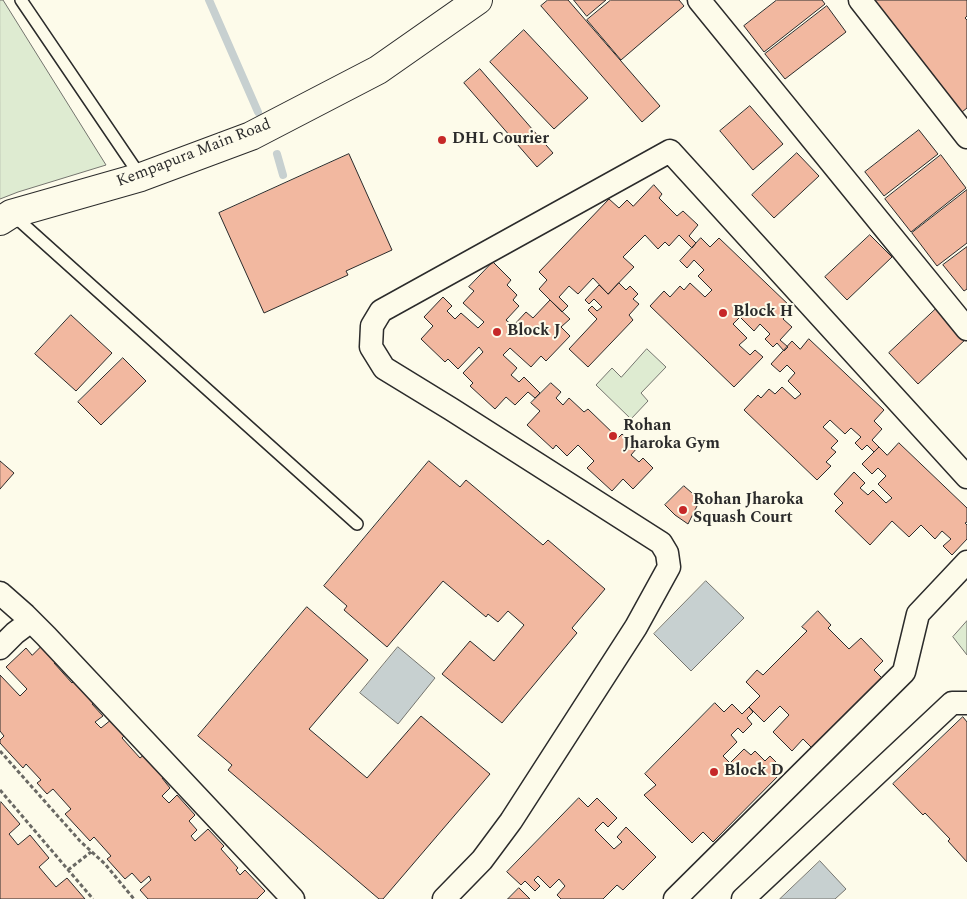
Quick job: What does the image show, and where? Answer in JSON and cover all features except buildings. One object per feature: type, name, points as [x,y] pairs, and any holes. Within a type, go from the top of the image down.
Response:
[{"type":"street","name":"Kempapura Main Road","points":[[6,217],[141,177],[251,136],[378,70],[478,0]]},
{"type":"street","points":[[699,0],[967,329]]},
{"type":"street","points":[[860,0],[967,137]]},
{"type":"street","points":[[444,899],[482,860],[516,813],[636,627],[669,567],[668,553],[661,543],[384,368],[371,347],[372,326],[381,311],[670,151],[967,477]]},
{"type":"street","points":[[675,899],[904,672],[918,614],[967,562]]},
{"type":"street","points":[[0,593],[26,614],[293,899]]},
{"type":"street","points":[[0,648],[31,621]]},
{"type":"street","points":[[743,899],[952,703],[967,703]]},
{"type":"lane","points":[[21,0],[141,177]]},
{"type":"lane","points":[[6,217],[357,524]]},
{"type":"path","points":[[0,751],[80,841],[105,864],[134,899]]},
{"type":"path","points":[[0,790],[93,899]]},
{"type":"path","points":[[68,870],[92,852]]},
{"type":"green space","points":[[0,0],[3,0],[106,165],[0,199]]},
{"type":"green space","points":[[647,349],[666,367],[641,393],[648,401],[631,419],[596,385],[612,368],[621,377]]},
{"type":"green space","points":[[967,621],[967,655],[953,637]]},
{"type":"shaded area","points":[[706,581],[744,618],[691,671],[654,634]]},
{"type":"shaded area","points":[[398,647],[435,678],[398,724],[360,693]]},
{"type":"shaded area","points":[[820,861],[846,889],[835,899],[780,899]]},
{"type":"waterway","points":[[209,0],[258,112]]},
{"type":"waterway","points":[[277,154],[283,175]]},
{"type":"place","name":"DHL Courier","points":[[442,140]]},
{"type":"place","name":"Block H","points":[[723,313]]},
{"type":"place","name":"Block J","points":[[497,332]]},
{"type":"place","name":"Rohan Jharoka Gym","points":[[613,436]]},
{"type":"place","name":"Rohan Jharoka Squash Court","points":[[683,510]]},
{"type":"place","name":"Block D","points":[[714,772]]}]
